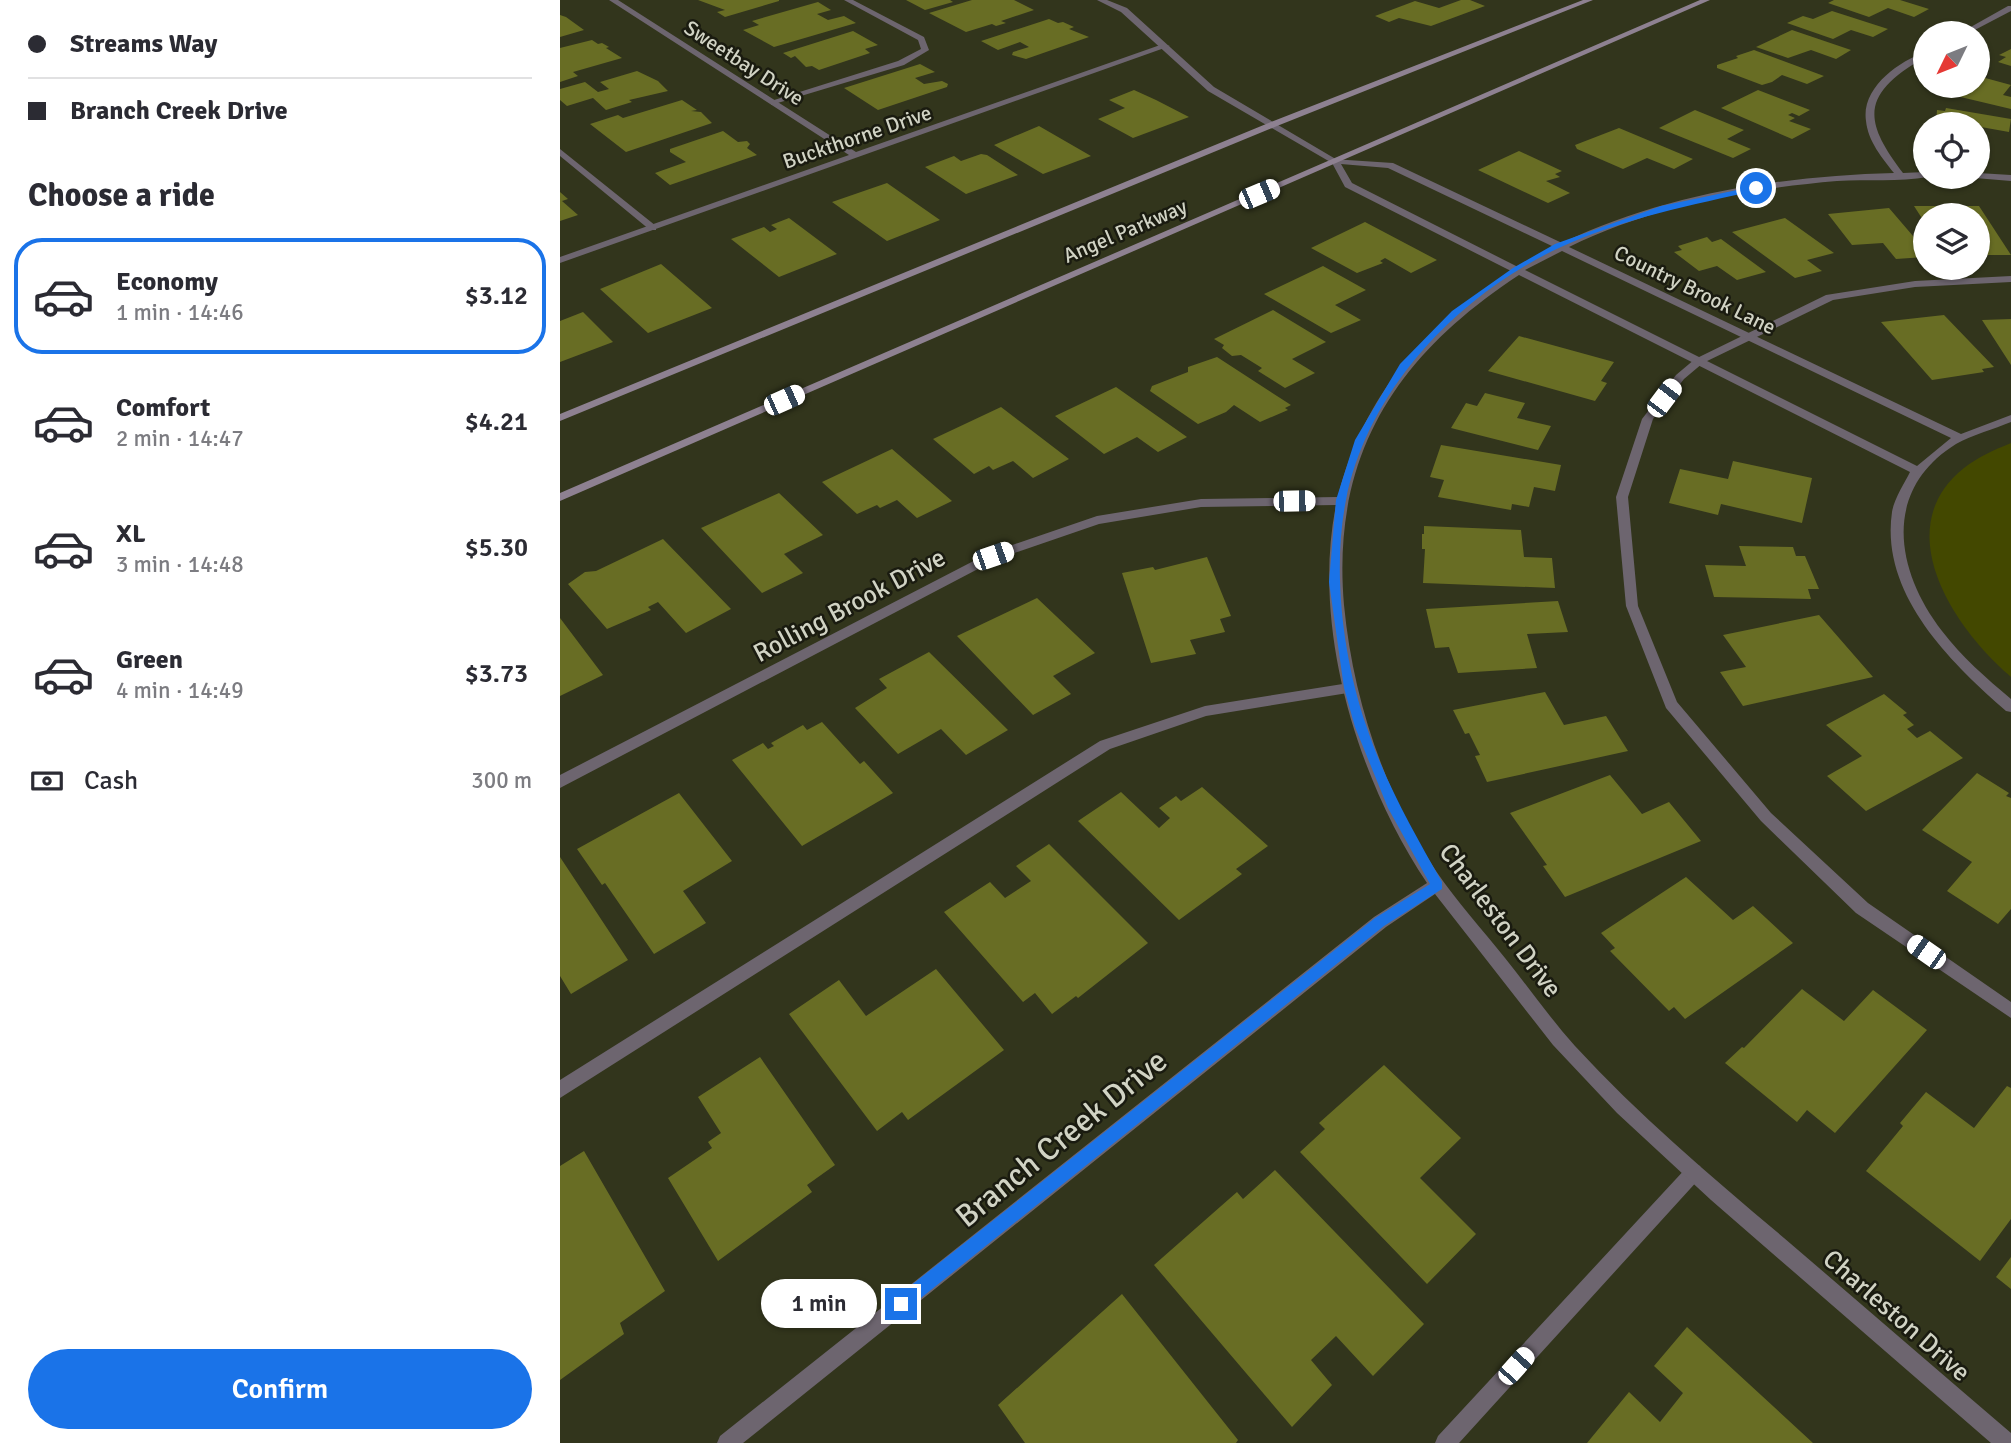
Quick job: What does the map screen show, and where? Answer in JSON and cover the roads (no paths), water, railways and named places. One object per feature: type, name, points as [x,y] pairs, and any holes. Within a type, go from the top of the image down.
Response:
[{"type":"main road","name":"Angel Parkway","points":[[560,418],[1274,124],[1589,0]]},
{"type":"main road","name":"Angel Parkway","points":[[560,497],[1706,0]]},
{"type":"street","name":"Sweetbay Drive","points":[[614,0],[856,156]]},
{"type":"street","points":[[774,103],[901,63],[925,50],[921,39],[848,0]]},
{"type":"street","name":"Country Brook Lane","points":[[1101,0],[1124,10],[1211,89],[1335,161],[1390,165],[1958,438]]},
{"type":"street","points":[[1987,21],[2011,8]]},
{"type":"street","name":"Buckthorne Drive","points":[[560,260],[1166,46]]},
{"type":"street","points":[[1900,175],[1882,153],[1870,131],[1868,113],[1877,88],[1913,60]]},
{"type":"street","points":[[560,152],[653,228]]},
{"type":"street","name":"Country Brook Lane","points":[[1335,161],[1348,185],[1917,471]]},
{"type":"street","name":"Charleston Drive","points":[[1913,175],[1804,181],[1732,192],[1664,208],[1558,246],[1515,269],[1455,312],[1403,366],[1360,440],[1341,500],[1334,582],[1349,688],[1360,727],[1394,808],[1437,885],[1579,1063],[1694,1172],[2007,1443]]},
{"type":"street","points":[[1990,177],[2011,178]]},
{"type":"street","points":[[2011,279],[1915,284],[1830,298],[1699,361],[1680,377],[1648,419],[1622,497],[1632,606],[1671,704],[1766,817],[1862,908],[2011,1011]]},
{"type":"street","points":[[2011,418],[1958,438],[1937,451],[1917,471],[1905,490],[1897,514],[1895,540],[1901,568],[1913,598],[1932,629],[1959,661],[2011,707]]},
{"type":"street","name":"Rolling Brook Drive","points":[[560,782],[993,556],[1097,520],[1201,503],[1341,500]]},
{"type":"street","points":[[560,1090],[1105,745],[1205,711],[1349,688]]},
{"type":"street","name":"Branch Creek Drive","points":[[727,1443],[1380,922],[1437,885]]},
{"type":"street","points":[[1445,1443],[1694,1172]]}]
